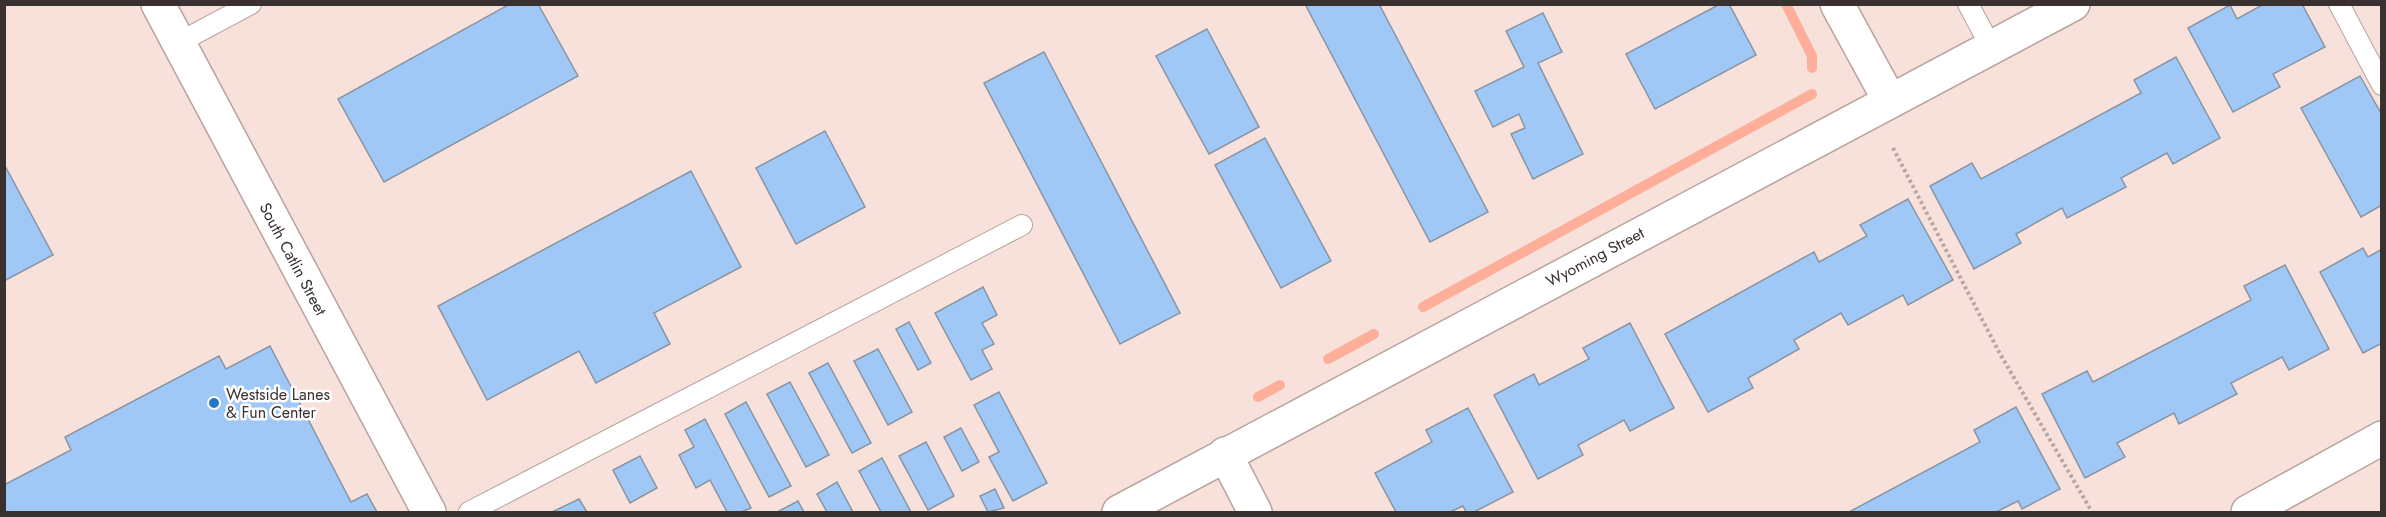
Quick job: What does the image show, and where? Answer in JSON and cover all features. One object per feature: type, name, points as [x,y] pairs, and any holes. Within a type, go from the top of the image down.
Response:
[{"type":"street","name":"South Catlin Street","points":[[158,4],[429,513]]},
{"type":"street","points":[[1837,4],[1890,101]]},
{"type":"street","name":"Wyoming Street","points":[[1119,513],[1225,454],[2073,4]]},
{"type":"street","points":[[2248,513],[2382,438]]},
{"type":"street","points":[[1225,454],[1255,513]]},
{"type":"lane","points":[[178,43],[251,4]]},
{"type":"lane","points":[[1968,4],[1991,47]]},
{"type":"lane","points":[[2339,4],[2382,85]]},
{"type":"lane","points":[[469,513],[1022,225]]},
{"type":"path","points":[[1893,148],[1999,352],[2092,513]]},
{"type":"building","points":[[510,4],[538,4],[578,76],[384,182],[338,99]]},
{"type":"building","points":[[1305,4],[1379,4],[1488,212],[1430,242]]},
{"type":"building","points":[[1720,4],[1729,4],[1756,55],[1655,109],[1626,54]]},
{"type":"building","points":[[2264,4],[2302,4],[2325,47],[2273,74],[2280,87],[2233,112],[2188,28],[2230,5],[2237,19]]},
{"type":"building","points":[[1543,13],[1562,52],[1538,63],[1583,154],[1533,179],[1511,134],[1525,128],[1519,114],[1493,127],[1475,91],[1524,67],[1506,31]]},
{"type":"building","points":[[1207,29],[1259,127],[1209,154],[1156,56]]},
{"type":"building","points":[[1044,52],[1180,313],[1120,344],[984,83]]},
{"type":"building","points":[[2176,57],[2220,138],[2173,164],[2167,153],[2121,178],[2126,187],[2067,218],[2062,208],[2016,234],[2021,243],[1974,269],[1930,186],[1972,163],[1981,179],[2141,93],[2134,80]]},
{"type":"building","points":[[2360,76],[2382,115],[2382,205],[2361,217],[2301,108]]},
{"type":"building","points":[[825,131],[865,207],[796,244],[756,168]]},
{"type":"building","points":[[1265,138],[1331,261],[1281,288],[1215,165]]},
{"type":"building","points":[[4,164],[53,255],[4,281]]},
{"type":"building","points":[[691,171],[741,267],[654,313],[670,344],[596,383],[579,351],[487,400],[438,306]]},
{"type":"building","points":[[1908,199],[1953,280],[1908,305],[1903,295],[1848,325],[1841,313],[1794,340],[1799,349],[1748,378],[1753,388],[1708,412],[1665,334],[1814,252],[1819,262],[1867,236],[1860,225]]},
{"type":"building","points":[[2363,248],[2368,257],[2382,249],[2382,343],[2363,353],[2320,272]]},
{"type":"building","points":[[2285,265],[2329,349],[2289,370],[2282,357],[2231,383],[2237,394],[2179,424],[2174,413],[2117,443],[2125,457],[2085,478],[2042,394],[2087,371],[2093,382],[2251,300],[2244,286]]},
{"type":"building","points":[[983,287],[997,315],[982,323],[994,344],[982,350],[992,369],[971,380],[935,313]]},
{"type":"building","points":[[909,322],[931,363],[918,370],[896,329]]},
{"type":"building","points":[[1630,323],[1674,408],[1630,431],[1624,420],[1578,445],[1583,455],[1538,479],[1494,395],[1534,374],[1539,385],[1589,359],[1583,348]]},
{"type":"building","name":"Westside Lanes & Fun Center","points":[[270,346],[351,502],[367,494],[377,512],[4,512],[4,485],[71,450],[65,437],[219,356],[226,369]]},
{"type":"building","points":[[878,349],[912,412],[888,425],[854,361]]},
{"type":"building","points":[[828,363],[871,443],[852,453],[809,373]]},
{"type":"building","points":[[790,382],[829,455],[806,467],[767,394]]},
{"type":"building","points":[[999,392],[1047,483],[1013,501],[989,457],[999,452],[974,405]]},
{"type":"building","points":[[746,402],[791,486],[769,497],[725,414]]},
{"type":"building","points":[[2016,407],[2060,489],[2022,509],[2018,501],[1996,512],[1849,512],[1980,442],[1974,430]]},
{"type":"building","points":[[1468,408],[1513,492],[1474,512],[1466,512],[1463,506],[1450,512],[1396,512],[1375,473],[1432,442],[1426,430]]},
{"type":"building","points":[[705,419],[751,508],[741,512],[727,512],[710,480],[696,488],[679,455],[694,447],[685,430]]},
{"type":"building","points":[[961,428],[979,462],[962,471],[944,437]]},
{"type":"building","points":[[926,442],[954,496],[928,510],[899,456]]},
{"type":"building","points":[[640,456],[657,488],[630,503],[613,470]]},
{"type":"building","points":[[882,458],[911,512],[881,512],[859,471]]},
{"type":"building","points":[[837,482],[853,512],[827,512],[817,494]]},
{"type":"building","points":[[995,489],[1004,508],[988,512],[980,496]]},
{"type":"building","points":[[579,499],[587,512],[552,512]]},
{"type":"building","points":[[798,501],[804,512],[777,512]]},
{"type":"waterway","points":[[1786,4],[1812,56],[1812,68]]},
{"type":"waterway","points":[[1423,307],[1812,94]]},
{"type":"waterway","points":[[1328,359],[1374,334]]},
{"type":"waterway","points":[[1258,397],[1280,385]]},
{"type":"place","name":"Westside Lanes & Fun Center","points":[[214,403]]}]
